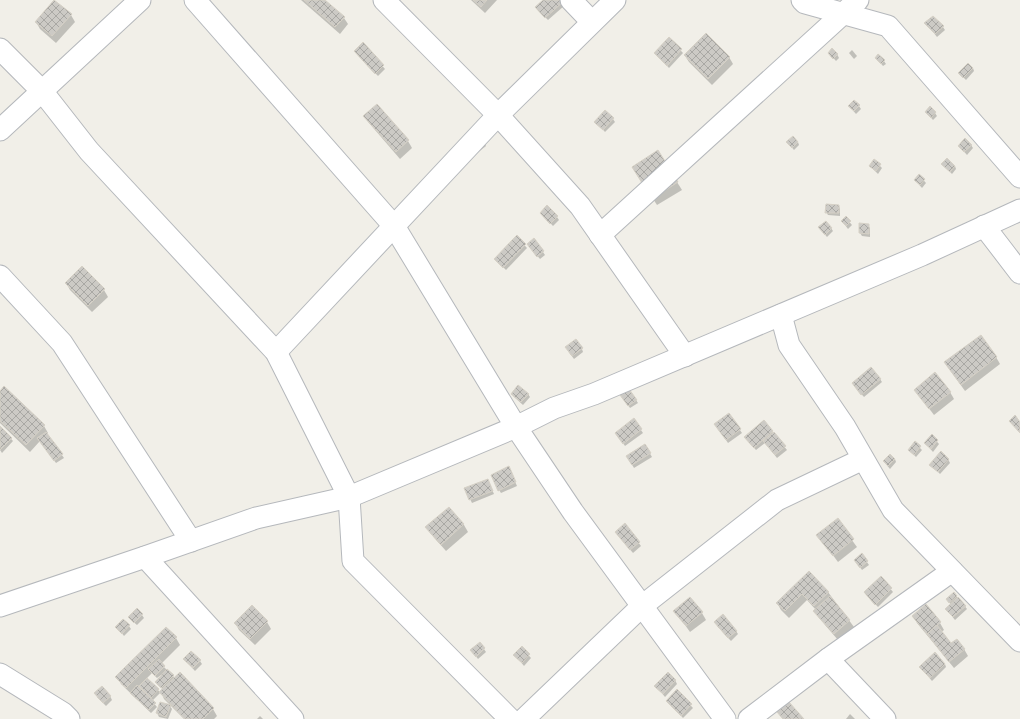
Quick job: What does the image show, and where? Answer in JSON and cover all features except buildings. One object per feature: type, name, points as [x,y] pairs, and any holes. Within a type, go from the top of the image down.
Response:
[{"type":"street","points":[[0,130],[140,0]]},
{"type":"street","points":[[195,0],[394,226],[516,427],[573,512],[725,719]]},
{"type":"street","points":[[384,0],[498,115],[580,206],[684,356]]},
{"type":"street","points":[[571,0],[592,22]]},
{"type":"street","points":[[276,352],[498,115],[615,0]]},
{"type":"street","points":[[802,0],[806,3],[851,7],[888,26],[1020,177]]},
{"type":"street","points":[[600,235],[851,7]]},
{"type":"street","points":[[0,49],[42,91],[89,151],[276,352],[349,497],[353,561],[510,719]]},
{"type":"street","points":[[0,606],[256,518],[349,497],[516,427],[554,408],[594,394],[922,255],[1020,210]]},
{"type":"street","points":[[984,226],[1020,273]]},
{"type":"street","points":[[0,276],[62,343],[192,541]]},
{"type":"street","points":[[781,315],[789,345],[846,428],[893,510],[1020,641]]},
{"type":"street","points":[[524,719],[642,606],[777,500],[863,458]]},
{"type":"street","points":[[145,557],[293,719]]},
{"type":"street","points":[[749,719],[828,659],[952,571]]},
{"type":"street","points":[[828,659],[885,719]]},
{"type":"street","points":[[0,674],[63,717]]}]
